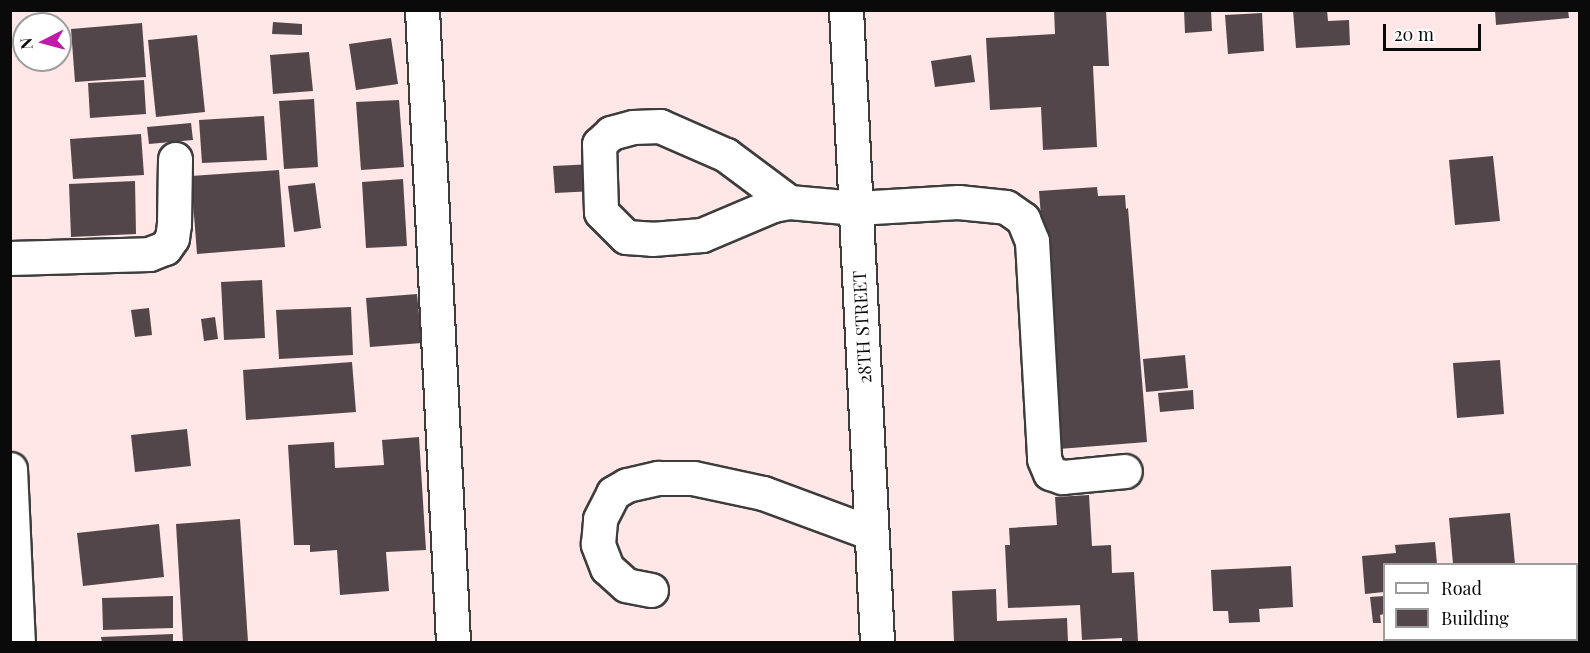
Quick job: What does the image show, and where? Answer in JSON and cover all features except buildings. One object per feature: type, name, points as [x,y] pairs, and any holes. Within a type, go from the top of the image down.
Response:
[{"type":"street","points":[[422,10],[453,642]]},
{"type":"street","name":"28TH STREET","points":[[846,10],[877,642]]},
{"type":"street","points":[[789,202],[726,155],[660,126],[633,127],[611,133],[599,144],[601,212],[626,237],[702,235],[773,205],[789,202],[856,208],[958,202],[1006,207],[1023,219],[1032,241],[1044,459],[1050,473],[1062,477],[1125,471]]},
{"type":"street","points":[[10,258],[149,254],[165,248],[172,238],[174,224],[176,159]]},
{"type":"street","points":[[10,469],[18,642]]},
{"type":"street","points":[[651,591],[626,585],[607,568],[598,544],[600,519],[613,493],[627,485],[658,478],[693,478],[763,493],[872,533]]}]
